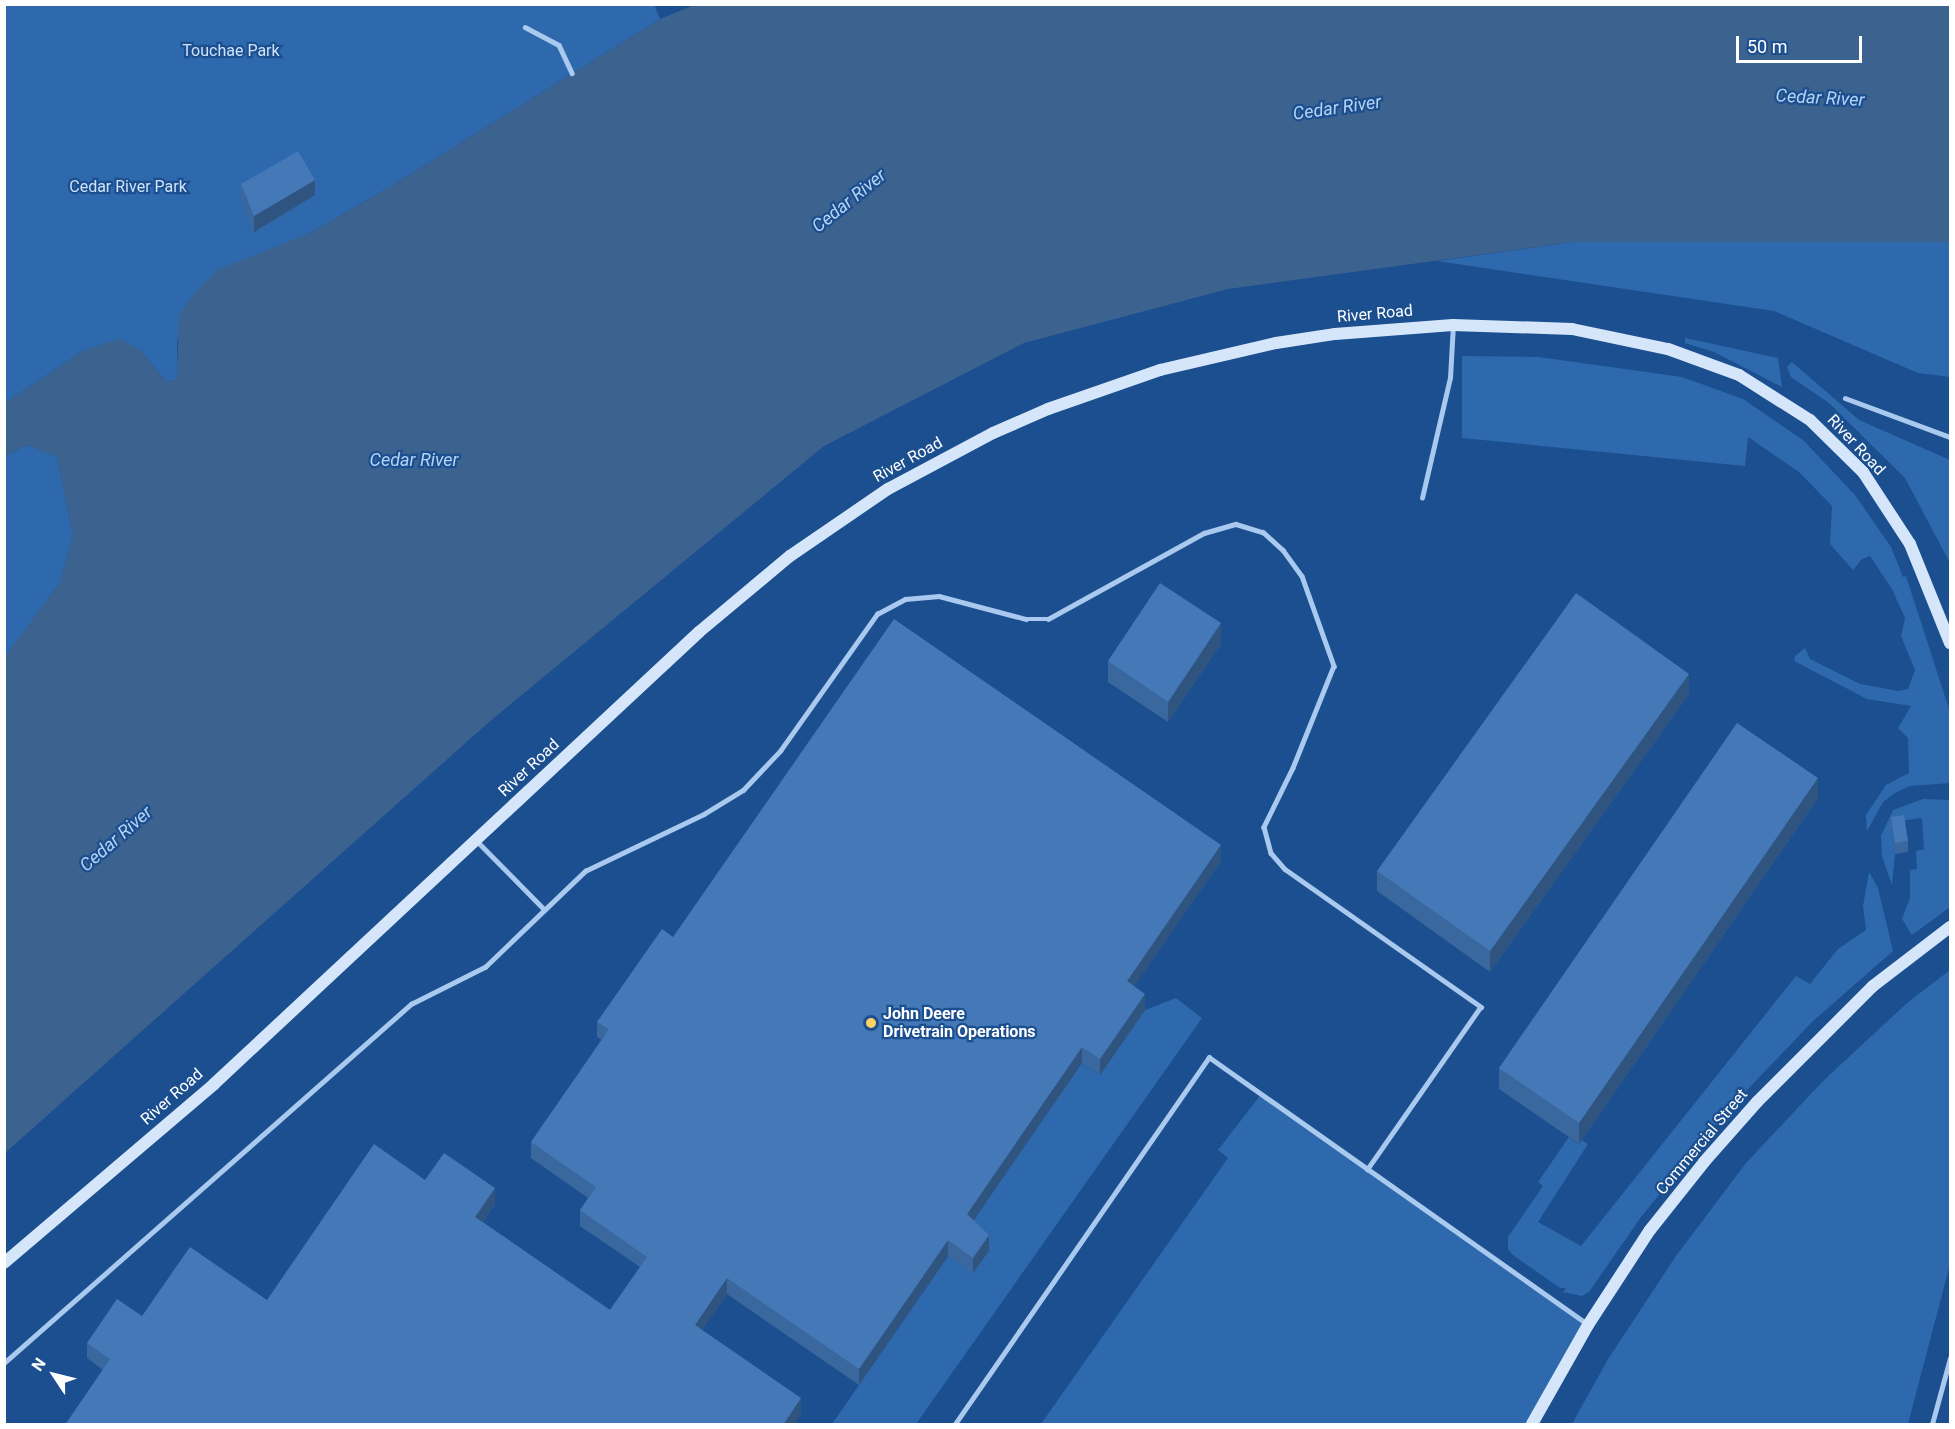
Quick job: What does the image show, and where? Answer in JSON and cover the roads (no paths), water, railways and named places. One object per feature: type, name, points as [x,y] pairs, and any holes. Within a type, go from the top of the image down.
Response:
[{"type":"main road","name":"River Road","points":[[4,1263],[213,1084],[743,593],[838,521],[940,460],[1048,409],[1160,370],[1276,343],[1382,329],[1454,325],[1572,329],[1668,349],[1739,375],[1810,420],[1863,472],[1910,544],[1950,643]]},
{"type":"main road","name":"Commercial Street","points":[[1532,1425],[1588,1325],[1650,1230],[1758,1102],[1873,986],[1950,927]]},
{"type":"lane","points":[[525,27],[559,45],[572,73]]},
{"type":"lane","points":[[1422,498],[1450,378],[1454,325]]},
{"type":"lane","points":[[1845,398],[1950,437]]},
{"type":"lane","points":[[4,1363],[411,1004],[485,967],[585,871],[704,814],[743,790],[780,751],[877,614],[905,599],[939,596],[1026,619],[1048,619],[1204,533],[1236,524],[1263,532],[1283,550],[1302,576],[1334,666],[1293,768],[1264,827],[1271,853],[1285,869],[1481,1008],[1368,1169]]},
{"type":"lane","points":[[476,840],[545,910]]},
{"type":"lane","points":[[955,1425],[1209,1057],[1588,1325]]},
{"type":"lane","points":[[1932,1425],[1950,1358]]},
{"type":"water","name":"Cedar River","points":[[694,5],[1950,5],[1950,242],[1574,242],[1228,289],[1024,343],[824,446],[489,722],[5,1153],[4,658],[60,582],[73,536],[57,457],[27,445],[5,456],[5,403],[84,350],[120,339],[140,350],[166,381],[177,380],[179,315],[196,291],[219,269],[308,234],[390,187],[660,19]]},
{"type":"place","name":"John Deere Drivetrain Operations","points":[[871,1023]]},
{"type":"park label","name":"Touchae Park","points":[[231,51]]},
{"type":"park label","name":"Cedar River Park","points":[[128,187]]}]
